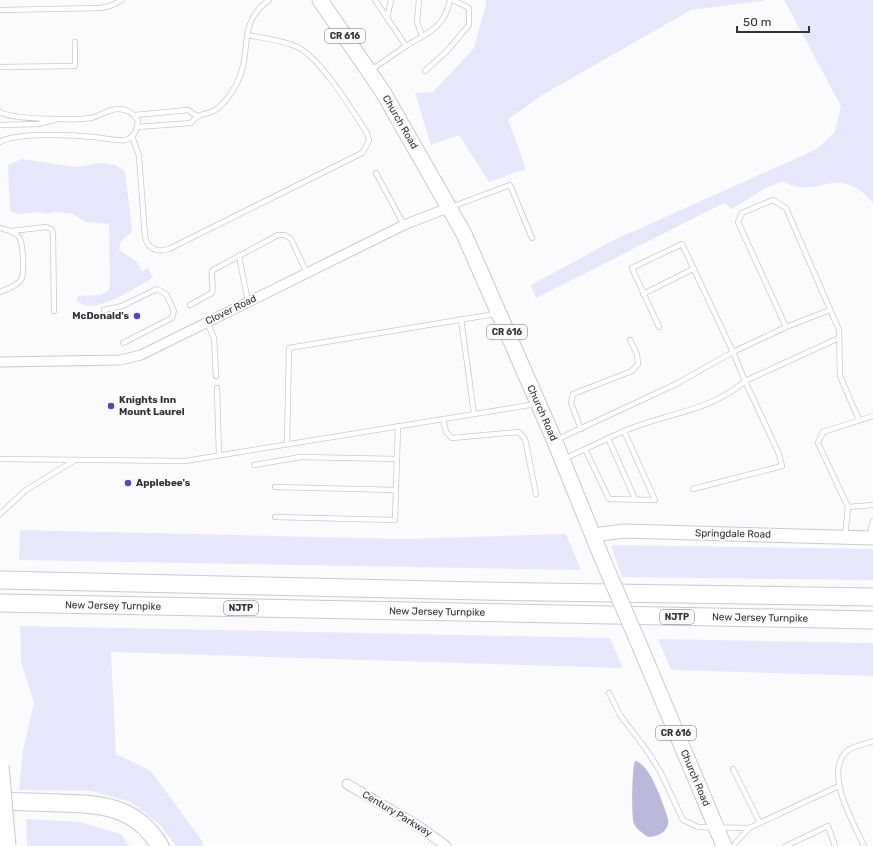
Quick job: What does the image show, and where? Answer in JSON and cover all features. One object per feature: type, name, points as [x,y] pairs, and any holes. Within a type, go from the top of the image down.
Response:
[{"type":"highway","name":"New Jersey Turnpike","points":[[0,580],[873,620]]},
{"type":"highway","name":"New Jersey Turnpike","points":[[0,603],[481,602],[873,597]]},
{"type":"highway","points":[[0,765],[0,779]]},
{"type":"highway","points":[[0,765],[7,846]]},
{"type":"highway","points":[[0,801],[84,803],[108,807],[138,821],[151,833],[160,846]]},
{"type":"highway","points":[[0,810],[77,811],[103,815],[125,824],[144,840],[148,846]]},
{"type":"main road","name":"Church Road","points":[[320,0],[369,71],[408,134],[450,207],[473,254],[555,441],[602,558],[724,846]]},
{"type":"main road","name":"Springdale Road","points":[[593,535],[624,530],[871,537]]},
{"type":"main road","points":[[712,846],[717,830]]},
{"type":"street","name":"Clover Road","points":[[0,362],[128,359],[141,355],[404,225],[450,207]]},
{"type":"street","name":"Century Parkway","points":[[347,784],[417,825],[446,846]]},
{"type":"lane","points":[[0,10],[101,8],[122,0]]},
{"type":"lane","points":[[137,127],[191,123],[197,116],[212,112],[230,95],[240,75],[247,35],[252,17],[259,8],[269,0]]},
{"type":"lane","points":[[375,0],[406,46]]},
{"type":"lane","points":[[387,18],[391,0]]},
{"type":"lane","points":[[420,0],[417,22],[422,36]]},
{"type":"lane","points":[[369,71],[441,24],[452,0],[469,8],[469,25],[447,51],[425,71]]},
{"type":"lane","points":[[132,136],[139,156],[145,237],[150,247],[158,252],[169,249],[362,153],[369,141],[367,133],[323,69],[312,56],[296,46],[247,35]]},
{"type":"lane","points":[[0,67],[75,66],[75,42]]},
{"type":"lane","points":[[0,112],[14,117],[91,118],[117,109],[126,110],[134,115],[138,121],[137,127],[129,139],[119,140],[85,136],[23,136],[8,138],[0,142]]},
{"type":"lane","points":[[134,115],[188,110],[197,116]]},
{"type":"lane","points":[[0,125],[38,124],[60,118]]},
{"type":"lane","points":[[376,172],[404,225]]},
{"type":"lane","points":[[450,207],[510,185],[532,238]]},
{"type":"lane","points":[[786,327],[738,222],[742,213],[773,200],[786,208],[839,330],[840,376],[859,420]]},
{"type":"lane","points":[[0,228],[12,231],[46,227],[51,229],[54,233],[54,311]]},
{"type":"lane","points":[[0,292],[16,285],[21,280],[23,273],[22,243],[18,236],[12,231]]},
{"type":"lane","points":[[190,305],[212,293],[214,289],[212,272],[278,235],[285,234],[290,239],[307,273]]},
{"type":"lane","points":[[658,327],[632,268],[682,244],[780,454],[782,466],[693,489]]},
{"type":"lane","points":[[239,256],[248,302]]},
{"type":"lane","points":[[643,294],[693,268]]},
{"type":"lane","points":[[104,310],[122,306],[154,290],[160,290],[166,294],[174,311],[172,318],[123,343]]},
{"type":"lane","points":[[555,441],[676,384],[733,352],[786,327],[830,310]]},
{"type":"lane","points":[[287,444],[289,348],[499,313]]},
{"type":"lane","points":[[460,319],[474,414]]},
{"type":"lane","points":[[207,322],[214,338],[216,376]]},
{"type":"lane","points":[[562,459],[638,425],[675,416],[733,392],[745,381],[839,338]]},
{"type":"lane","points":[[581,428],[571,403],[573,394],[632,371],[638,364],[637,354],[630,340]]},
{"type":"lane","points":[[217,388],[219,455]]},
{"type":"lane","points":[[0,459],[176,461],[538,404]]},
{"type":"lane","points":[[845,537],[848,507],[818,442],[823,432],[873,416]]},
{"type":"lane","points":[[443,419],[446,432],[452,438],[519,432],[525,439],[536,494]]},
{"type":"lane","points":[[275,517],[395,520],[398,426]]},
{"type":"lane","points":[[585,449],[609,499],[655,500],[624,431]]},
{"type":"lane","points":[[608,438],[635,499]]},
{"type":"lane","points":[[254,465],[301,457],[397,459]]},
{"type":"lane","points":[[0,514],[26,490],[77,459]]},
{"type":"lane","points":[[275,486],[396,490]]},
{"type":"lane","points":[[848,507],[873,505]]},
{"type":"lane","points":[[871,537],[873,521]]},
{"type":"lane","points":[[609,693],[620,714],[648,752],[661,773],[683,820],[698,827],[717,830],[749,828],[838,786]]},
{"type":"lane","points":[[864,846],[838,786],[840,761],[848,751],[873,741]]},
{"type":"lane","points":[[733,769],[760,823]]},
{"type":"lane","points":[[786,846],[828,826],[835,846]]},
{"type":"lane","points":[[733,846],[749,828]]},
{"type":"shaded area","points":[[486,0],[767,0],[691,10],[544,94],[508,119],[526,169],[489,182],[459,135],[431,145],[415,93],[433,92],[474,48]]},
{"type":"shaded area","points":[[784,0],[873,0],[873,203],[860,191],[848,184],[837,183],[806,187],[795,186],[783,181],[764,189],[732,209],[724,203],[536,298],[531,285],[614,240],[817,149],[835,132],[841,106]]},
{"type":"shaded area","points":[[22,159],[74,167],[102,163],[115,165],[125,171],[132,229],[131,233],[121,241],[119,250],[136,261],[142,271],[148,268],[153,278],[125,294],[102,304],[92,306],[83,304],[76,299],[79,296],[100,295],[108,291],[110,284],[109,224],[85,222],[73,214],[56,212],[47,214],[38,212],[18,214],[10,211],[8,165]]},
{"type":"shaded area","points":[[20,530],[403,539],[566,534],[581,570],[19,560]]},
{"type":"shaded area","points":[[611,545],[873,549],[873,580],[622,577]]},
{"type":"shaded area","points":[[20,626],[610,638],[623,668],[111,652],[116,754],[151,771],[202,841],[203,846],[176,846],[159,824],[131,802],[92,791],[19,790],[23,750],[34,703],[21,662]]},
{"type":"shaded area","points":[[658,639],[873,643],[873,676],[671,670]]},
{"type":"shaded area","points":[[26,819],[80,822],[121,834],[129,846],[27,846]]},
{"type":"water","points":[[635,761],[646,769],[651,777],[660,795],[668,819],[665,830],[656,836],[648,837],[638,830],[634,824],[632,812],[632,792]]},
{"type":"place","name":"McDonald's","points":[[137,316]]},
{"type":"place","name":"Knights Inn Mount Laurel","points":[[111,406]]},
{"type":"place","name":"Applebee's","points":[[128,483]]}]
